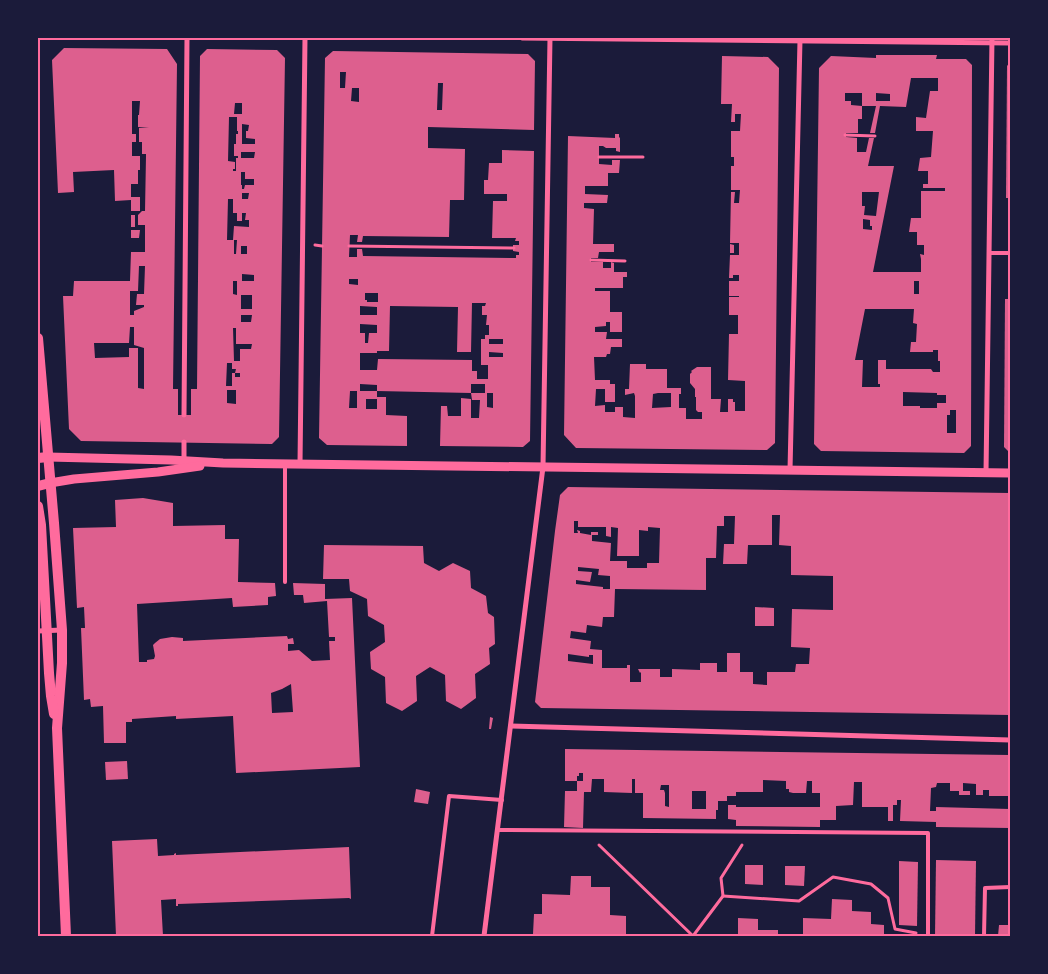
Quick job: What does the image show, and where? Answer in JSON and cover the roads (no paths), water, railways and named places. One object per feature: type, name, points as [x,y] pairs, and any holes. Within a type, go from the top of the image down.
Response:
[{"type":"main road","points":[[38,338],[43,389],[43,457],[50,483],[62,630],[62,663],[56,728]]},
{"type":"main road","points":[[38,486],[50,483]]},
{"type":"main road","points":[[38,506],[42,525],[42,631],[56,728],[66,936]]},
{"type":"street","points":[[184,415],[187,38]]},
{"type":"street","points":[[300,464],[305,38]]},
{"type":"street","points":[[522,38],[991,40],[1010,43]]},
{"type":"street","points":[[484,936],[543,467],[550,38]]},
{"type":"street","points":[[790,470],[800,40]]},
{"type":"street","points":[[986,473],[991,40]]},
{"type":"street","points":[[184,442],[184,461]]},
{"type":"street","points":[[43,457],[223,463],[1010,473]]},
{"type":"street","points":[[50,483],[223,463]]},
{"type":"street","points":[[42,631],[62,630]]},
{"type":"street","points":[[511,726],[1010,740]]},
{"type":"lane","points":[[989,253],[1010,253]]},
{"type":"lane","points":[[285,464],[285,582]]},
{"type":"lane","points":[[432,936],[449,796],[502,800]]},
{"type":"lane","points":[[498,830],[928,833],[928,936]]},
{"type":"lane","points":[[984,936],[985,888],[1010,887]]}]
